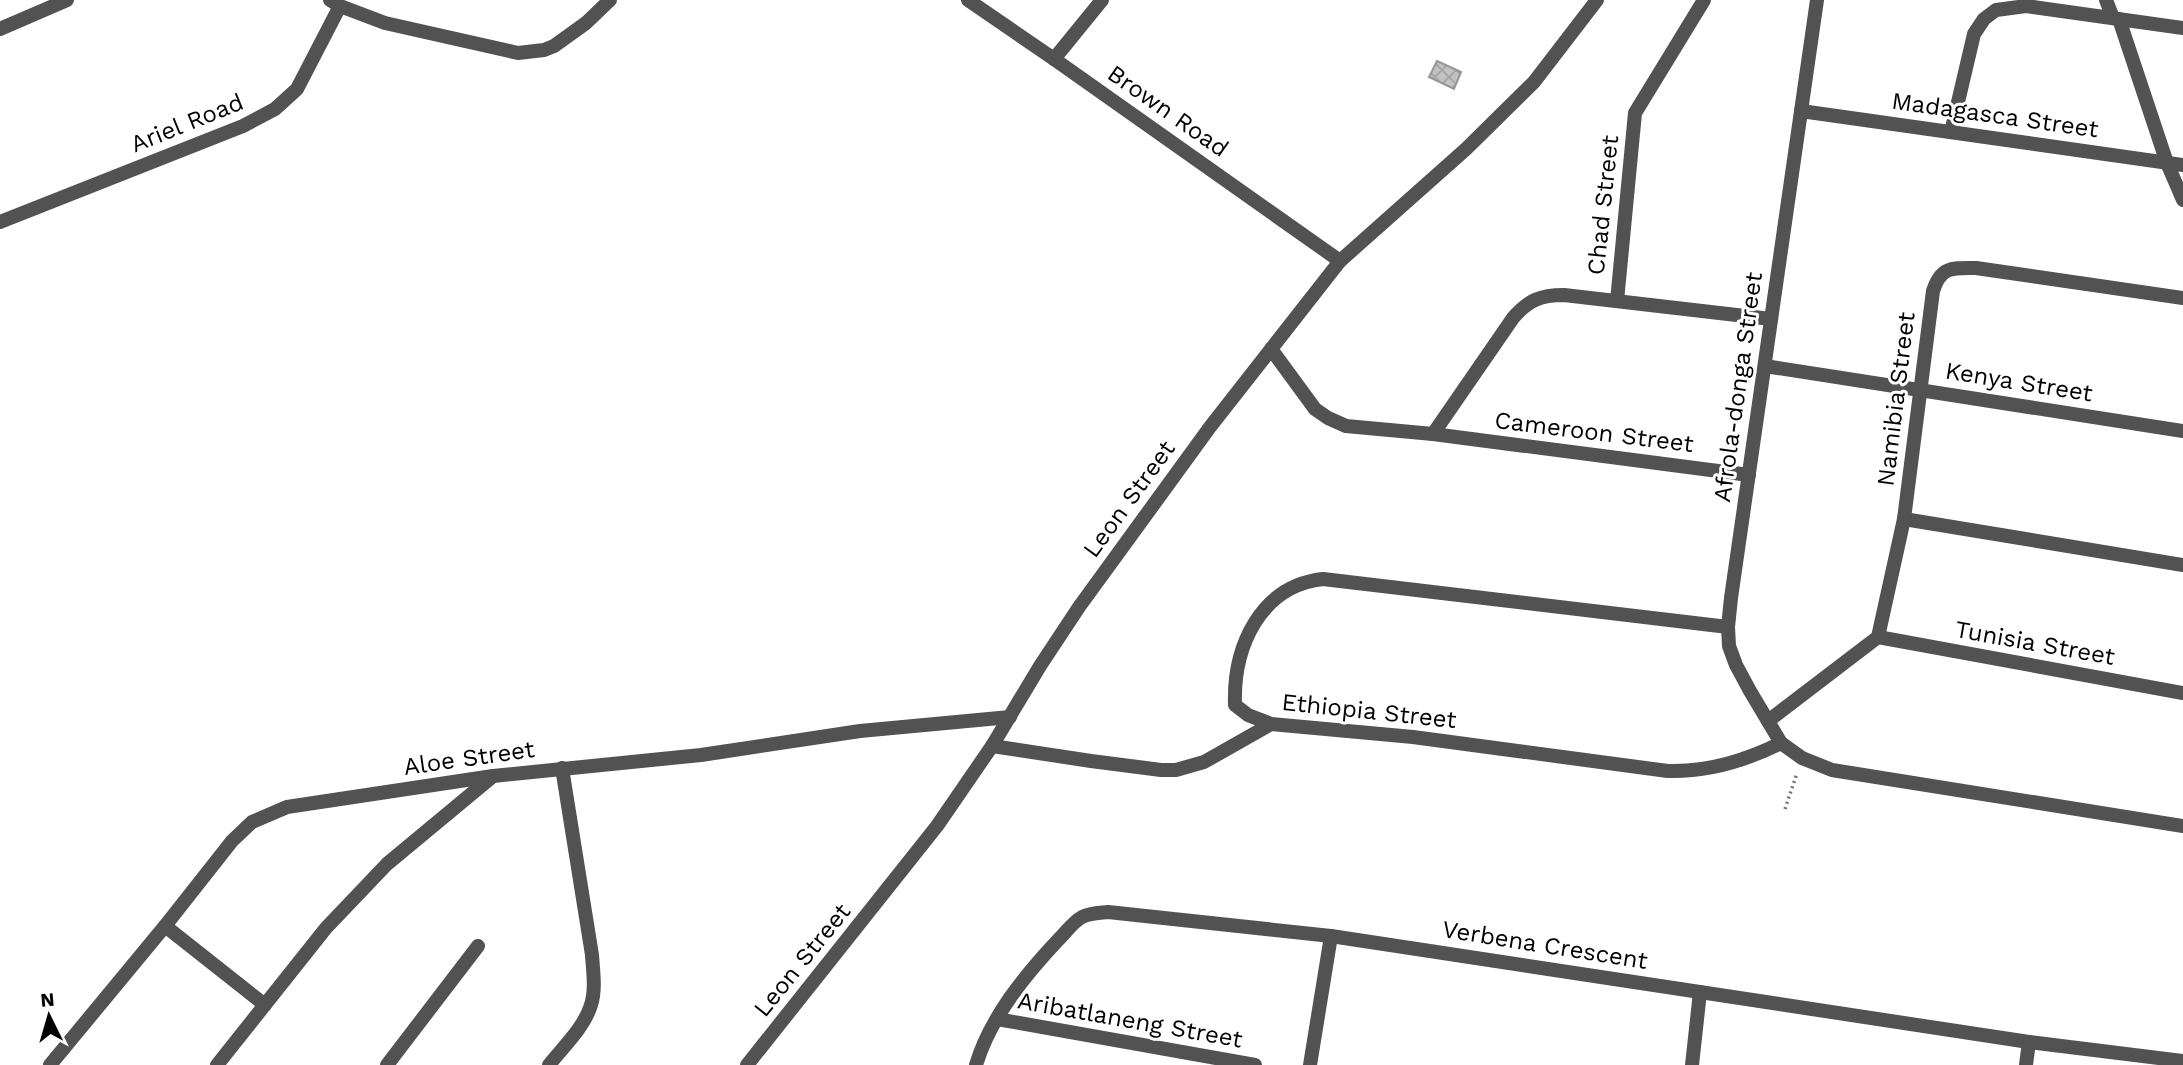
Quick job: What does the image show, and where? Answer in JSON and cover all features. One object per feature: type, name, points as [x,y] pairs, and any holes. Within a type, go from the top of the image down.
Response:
[{"type":"street","points":[[0,29],[67,0]]},
{"type":"street","points":[[335,3],[385,23],[518,53],[554,46],[586,23],[610,0]]},
{"type":"street","name":"Brown Road","points":[[968,0],[1340,261]]},
{"type":"street","points":[[1054,59],[1102,0]]},
{"type":"street","name":"Leon Street","points":[[747,1065],[937,826],[992,746],[1079,607],[1201,439],[1340,261],[1466,149],[1534,82],[1597,0]]},
{"type":"street","name":"Chad Street","points":[[1617,301],[1635,113],[1704,0]]},
{"type":"street","name":"Afrola-donga Street","points":[[1817,0],[1728,627],[1729,646],[1736,665],[1781,743],[1802,758],[1832,770],[2183,826]]},
{"type":"street","points":[[2106,0],[2116,19],[2166,163],[2183,200]]},
{"type":"street","name":"Ariel Road","points":[[0,222],[208,140],[259,119],[275,109],[297,89],[335,3]]},
{"type":"street","points":[[1951,132],[1974,34],[1984,19],[1996,10],[2026,6],[2183,28]]},
{"type":"street","name":"Madagasca Street","points":[[1801,111],[2183,165]]},
{"type":"street","name":"Namibia Street","points":[[1878,637],[1903,519],[1933,291],[1937,280],[1948,270],[1976,268],[2183,298]]},
{"type":"street","name":"Cameroon Street","points":[[1433,434],[1514,318],[1529,302],[1538,297],[1550,295],[1617,301],[1772,319]]},
{"type":"street","name":"Cameroon Street","points":[[1271,349],[1315,409],[1346,426],[1433,434],[1749,475]]},
{"type":"street","name":"Kenya Street","points":[[1765,366],[2183,430]]},
{"type":"street","points":[[1903,519],[2183,565]]},
{"type":"street","name":"Ethiopia Street","points":[[1728,627],[1324,579],[1305,581],[1284,591],[1261,614],[1246,637],[1238,660],[1234,686],[1235,705],[1248,715],[1271,724],[1413,737],[1668,771],[1688,772],[1736,763],[1781,743]]},
{"type":"street","points":[[1768,721],[1878,637]]},
{"type":"street","name":"Tunisia Street","points":[[1878,637],[2183,693]]},
{"type":"street","name":"Aloe Street","points":[[50,1065],[232,841],[252,822],[286,807],[493,776],[701,755],[860,731],[1010,717]]},
{"type":"street","points":[[992,746],[1114,765],[1161,771],[1176,770],[1204,762],[1271,724]]},
{"type":"street","points":[[549,1065],[583,1020],[591,1005],[594,985],[593,955],[562,768]]},
{"type":"street","points":[[217,1065],[326,929],[387,864],[493,776]]},
{"type":"street","name":"Verbena Crescent","points":[[976,1065],[997,1019],[1019,986],[1050,949],[1080,918],[1090,914],[1124,912],[1331,936],[2029,1042],[2183,1061]]},
{"type":"street","points":[[165,926],[265,1005]]},
{"type":"street","points":[[1310,1065],[1331,936]]},
{"type":"street","points":[[390,1064],[478,946]]},
{"type":"street","points":[[1692,1065],[1700,992]]},
{"type":"street","name":"Aribatlaneng Street","points":[[997,1019],[1255,1065]]},
{"type":"street","points":[[2026,1065],[2029,1042]]},
{"type":"path","points":[[1784,809],[1802,758]]},
{"type":"building","points":[[1437,61],[1461,72],[1454,89],[1429,77]]}]
